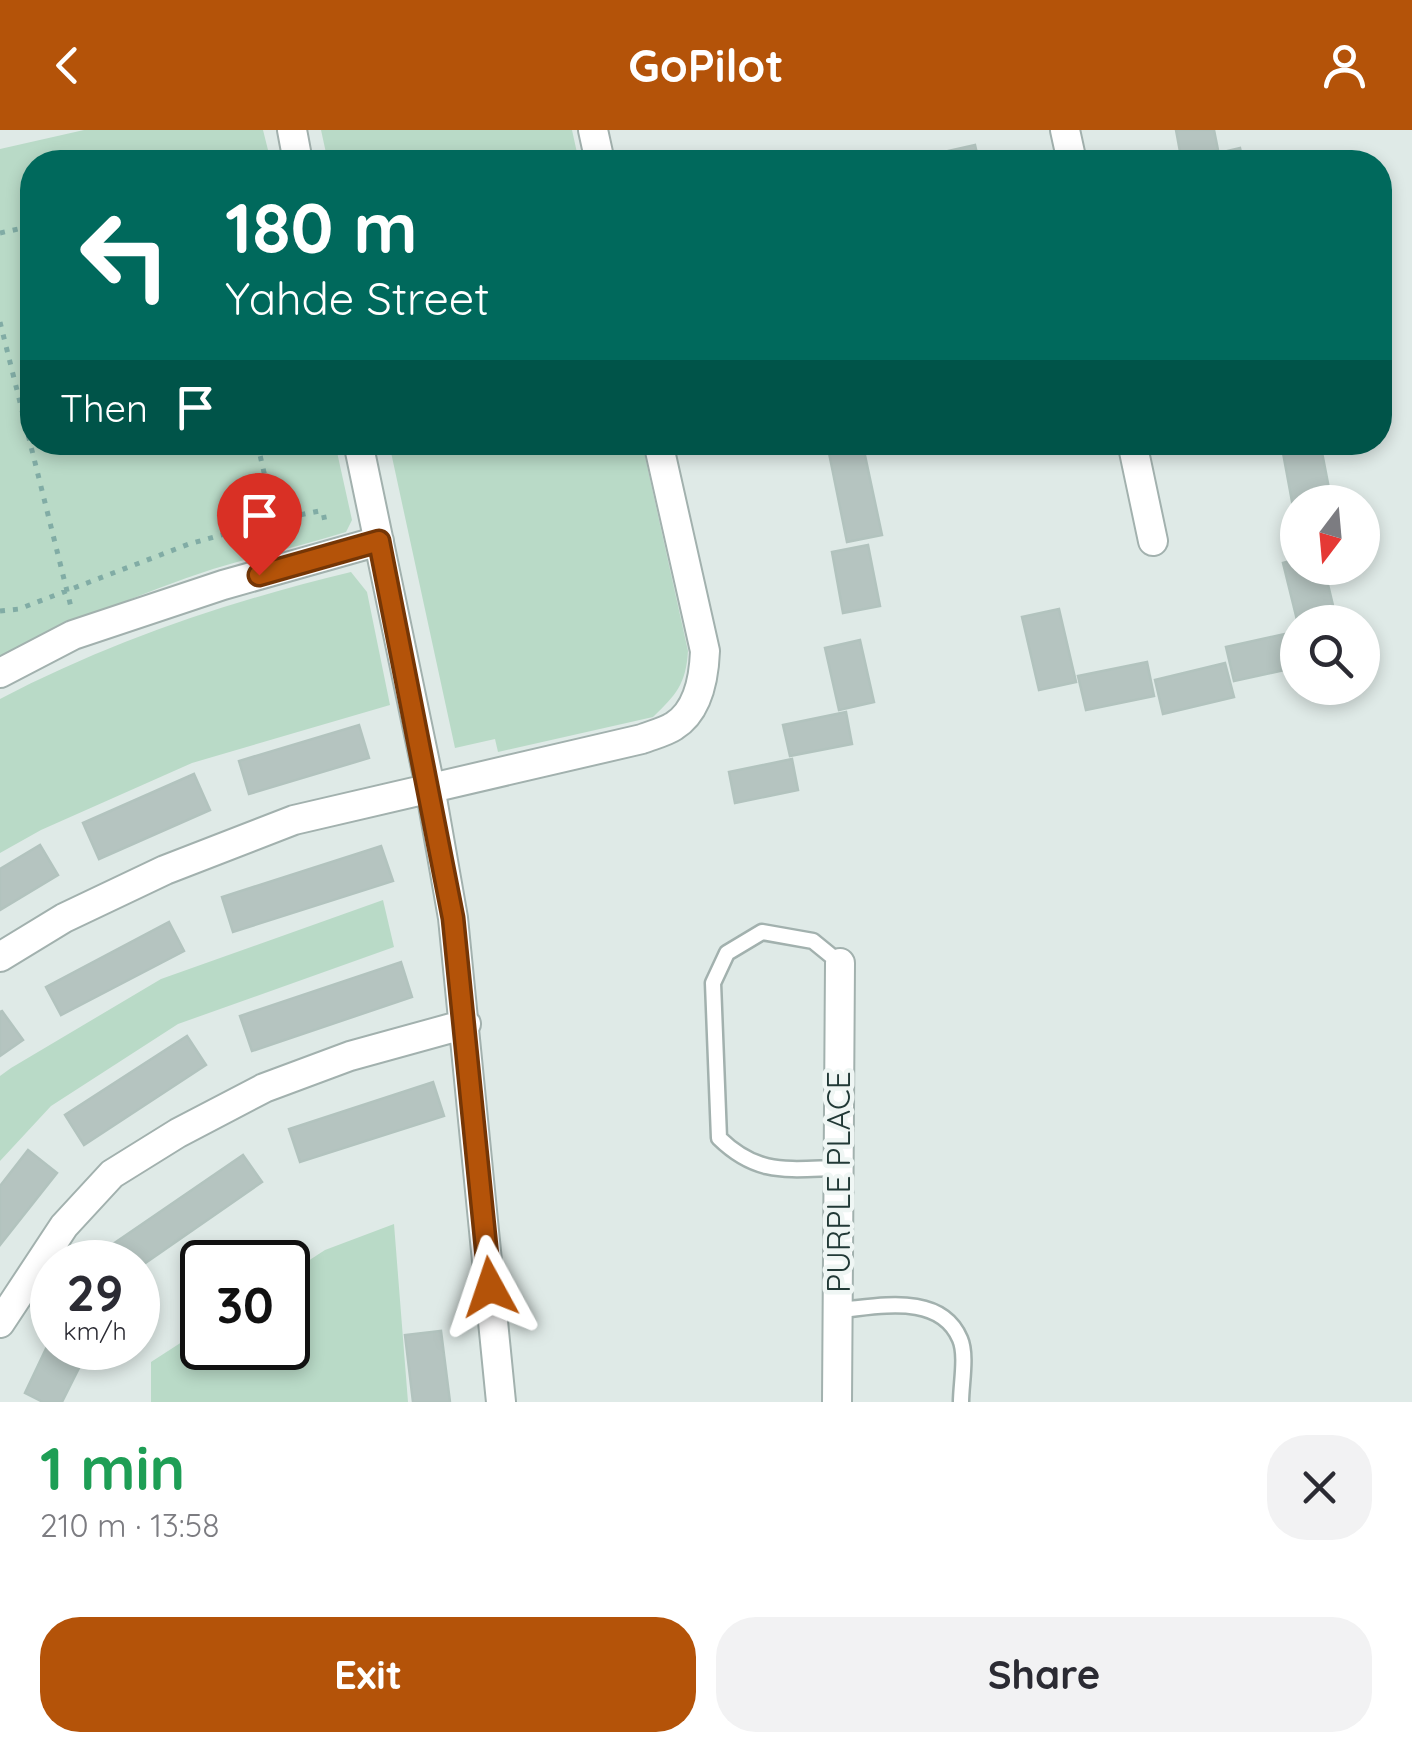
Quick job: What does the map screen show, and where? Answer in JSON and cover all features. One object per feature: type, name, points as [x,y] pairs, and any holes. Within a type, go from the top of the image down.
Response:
[{"type":"street","points":[[361,455],[430,787],[453,918],[501,1402]]},
{"type":"street","points":[[0,956],[64,918],[165,870],[294,820],[642,739],[676,726],[692,706],[704,679],[705,651],[661,455]]},
{"type":"street","points":[[1135,455],[1153,541]]},
{"type":"street","points":[[0,673],[78,634],[223,585],[379,541]]},
{"type":"street","name":"PURPLE PLACE","points":[[837,1402],[840,963]]},
{"type":"street","points":[[0,1323],[64,1226],[112,1174],[178,1133],[264,1088],[350,1056],[466,1024]]},
{"type":"lane","points":[[838,1168],[768,1169],[737,1156],[719,1138],[713,983],[727,953],[762,932],[812,941],[840,963]]},
{"type":"lane","points":[[838,1310],[911,1305],[945,1317],[962,1341],[961,1402]]},
{"type":"path","points":[[0,322],[20,401]]},
{"type":"path","points":[[34,455],[78,634]]},
{"type":"path","points":[[260,455],[275,520]]},
{"type":"path","points":[[0,612],[20,609],[189,544],[275,520],[323,512],[332,554]]},
{"type":"green space","points":[[84,130],[263,130],[268,150],[20,150],[20,455],[338,455],[352,520],[346,532],[186,578],[0,658],[0,149]]},
{"type":"green space","points":[[321,130],[572,130],[576,150],[325,150]]},
{"type":"green space","points":[[392,455],[645,455],[688,651],[678,688],[653,717],[498,752],[495,739],[455,748]]},
{"type":"green space","points":[[351,572],[367,592],[390,705],[192,763],[41,830],[0,853],[0,699],[85,659],[172,625]]},
{"type":"green space","points":[[383,900],[394,947],[178,1024],[51,1106],[0,1161],[0,1076],[11,1068],[161,979]]},
{"type":"green space","points":[[394,1224],[408,1402],[151,1402],[151,1370],[160,1370],[160,1356],[180,1343],[180,1370],[310,1370],[310,1260],[325,1250]]},
{"type":"building","points":[[1176,130],[1214,130],[1218,150],[1180,150]]},
{"type":"building","points":[[829,455],[865,455],[882,535],[847,542]]},
{"type":"building","points":[[1283,455],[1323,455],[1328,485],[1289,485]]},
{"type":"building","points":[[868,545],[880,606],[843,613],[832,552]]},
{"type":"building","points":[[1288,585],[1328,585],[1333,605],[1293,605]]},
{"type":"building","points":[[1059,609],[1076,682],[1039,690],[1022,617]]},
{"type":"building","points":[[1280,635],[1280,671],[1234,681],[1226,647]]},
{"type":"building","points":[[860,640],[874,702],[839,710],[825,648]]},
{"type":"building","points":[[1147,662],[1154,696],[1086,710],[1078,676]]},
{"type":"building","points":[[1225,663],[1234,697],[1163,714],[1155,680]]},
{"type":"building","points":[[846,712],[852,744],[790,756],[783,725]]},
{"type":"building","points":[[359,725],[369,758],[249,794],[239,761]]},
{"type":"building","points":[[792,759],[798,790],[735,803],[729,772]]},
{"type":"building","points":[[194,774],[210,810],[99,859],[83,823]]},
{"type":"building","points":[[40,845],[58,875],[0,910],[0,869]]},
{"type":"building","points":[[381,846],[393,881],[233,932],[222,897]]},
{"type":"building","points":[[169,922],[184,951],[61,1015],[46,987]]},
{"type":"building","points":[[401,962],[412,997],[252,1051],[240,1016]]},
{"type":"building","points":[[0,1012],[23,1040],[0,1056]]},
{"type":"building","points":[[187,1036],[206,1065],[84,1145],[65,1115]]},
{"type":"building","points":[[433,1082],[444,1116],[300,1162],[289,1129]]},
{"type":"building","points":[[28,1150],[57,1173],[0,1245],[0,1186]]},
{"type":"building","points":[[243,1155],[262,1182],[160,1253],[160,1240],[119,1240]]},
{"type":"building","points":[[441,1331],[450,1402],[413,1402],[405,1335]]},
{"type":"building","points":[[36,1370],[78,1370],[62,1402],[43,1402],[25,1393]]},
{"type":"route","points":[[259,575],[379,541],[453,918],[490,1287]]}]
